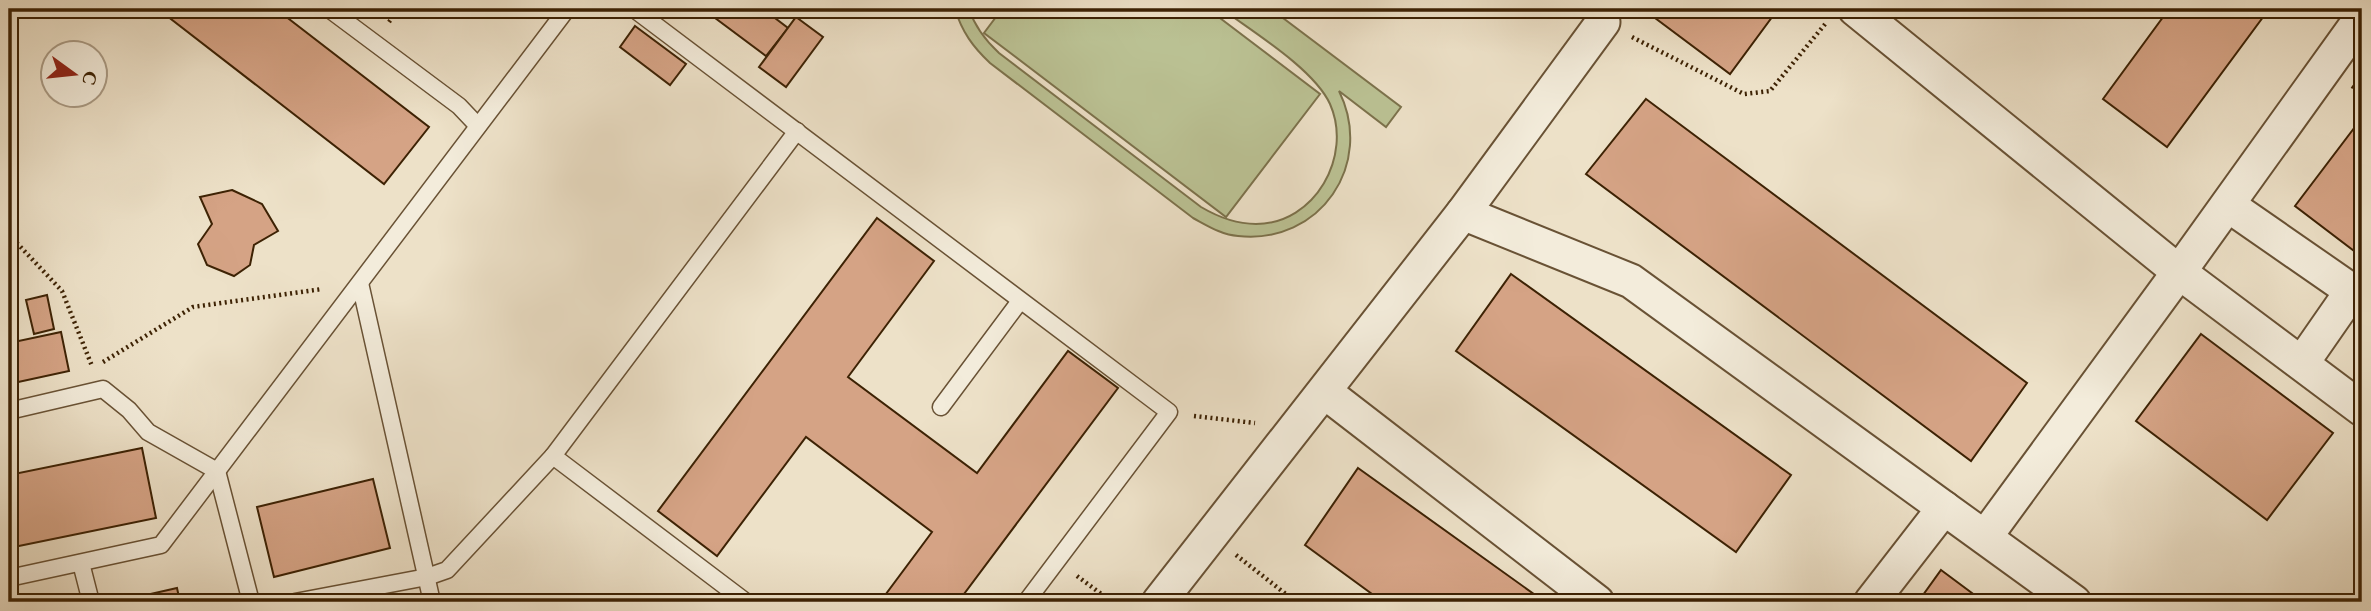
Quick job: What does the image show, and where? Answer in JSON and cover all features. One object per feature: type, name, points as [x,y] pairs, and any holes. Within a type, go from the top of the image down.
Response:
[{"type":"street","points":[[1842,14],[2362,409]]},
{"type":"street","points":[[1985,537],[2362,17]]},
{"type":"street","points":[[1159,602],[1463,213],[1599,19]]},
{"type":"street","points":[[2228,205],[2352,290],[2302,363]]},
{"type":"street","points":[[1463,213],[1631,281],[2074,602]]},
{"type":"street","points":[[1325,391],[1597,602]]},
{"type":"street","points":[[1871,602],[1944,508]]},
{"type":"lane","points":[[329,9],[460,106],[478,126]]},
{"type":"lane","points":[[9,578],[161,545],[567,9]]},
{"type":"lane","points":[[634,9],[1168,412],[1026,602]]},
{"type":"lane","points":[[295,602],[427,577],[447,570],[553,456],[797,131]]},
{"type":"lane","points":[[360,283],[432,602]]},
{"type":"lane","points":[[941,407],[1020,301]]},
{"type":"lane","points":[[9,411],[103,389],[129,410],[148,432],[217,471],[251,602]]},
{"type":"lane","points":[[553,456],[746,602]]},
{"type":"lane","points":[[80,563],[91,602]]},
{"type":"path","points":[[1599,19],[1744,94],[1770,92],[1842,14]]},
{"type":"path","points":[[9,211],[15,241],[62,290],[93,368],[192,307],[360,283]]},
{"type":"path","points":[[1168,412],[1264,425],[1285,439]]},
{"type":"path","points":[[1209,535],[1296,602]]},
{"type":"path","points":[[1057,561],[1112,602]]},
{"type":"green space","points":[[955,9],[969,9],[981,33],[999,53],[1201,207],[1234,221],[1256,224],[1277,221],[1296,213],[1311,200],[1324,184],[1332,165],[1336,124],[1330,104],[1311,78],[1282,52],[1222,9],[1271,9],[1401,107],[1386,127],[1339,91],[1348,119],[1350,146],[1344,171],[1333,194],[1315,213],[1293,227],[1267,235],[1232,235],[1215,230],[1193,218],[990,63],[969,39]]},
{"type":"green space","points":[[1002,9],[1208,9],[1320,94],[1226,217],[984,33]]},
{"type":"building","points":[[158,9],[276,9],[429,127],[384,184]]},
{"type":"building","points":[[703,9],[763,9],[788,28],[766,56]]},
{"type":"building","points":[[1643,9],[1778,9],[1730,74]]},
{"type":"building","points":[[2169,9],[2269,9],[2167,147],[2103,99]]},
{"type":"building","points":[[796,17],[823,37],[786,87],[759,67]]},
{"type":"building","points":[[635,26],[686,64],[670,85],[620,47]]},
{"type":"building","points":[[1646,99],[2027,383],[1971,461],[1586,174]]},
{"type":"building","points":[[2362,120],[2362,257],[2295,206]]},
{"type":"building","points":[[232,190],[262,204],[278,231],[254,245],[250,265],[234,276],[207,265],[198,244],[212,224],[200,197]]},
{"type":"building","points":[[877,218],[934,261],[848,377],[977,473],[1068,351],[1118,388],[958,602],[880,602],[932,532],[806,437],[717,556],[658,511]]},
{"type":"building","points":[[1511,274],[1791,475],[1736,552],[1456,351]]},
{"type":"building","points":[[47,295],[54,329],[34,334],[26,300]]},
{"type":"building","points":[[61,332],[69,371],[9,384],[9,343]]},
{"type":"building","points":[[2201,334],[2333,433],[2267,520],[2136,421]]},
{"type":"building","points":[[142,448],[156,518],[9,548],[9,475]]},
{"type":"building","points":[[1358,468],[1545,602],[1383,602],[1305,545]]},
{"type":"building","points":[[373,479],[390,548],[274,577],[257,507]]},
{"type":"building","points":[[1941,570],[1984,602],[1918,602]]},
{"type":"building","points":[[177,588],[180,602],[147,602],[146,595]]}]
